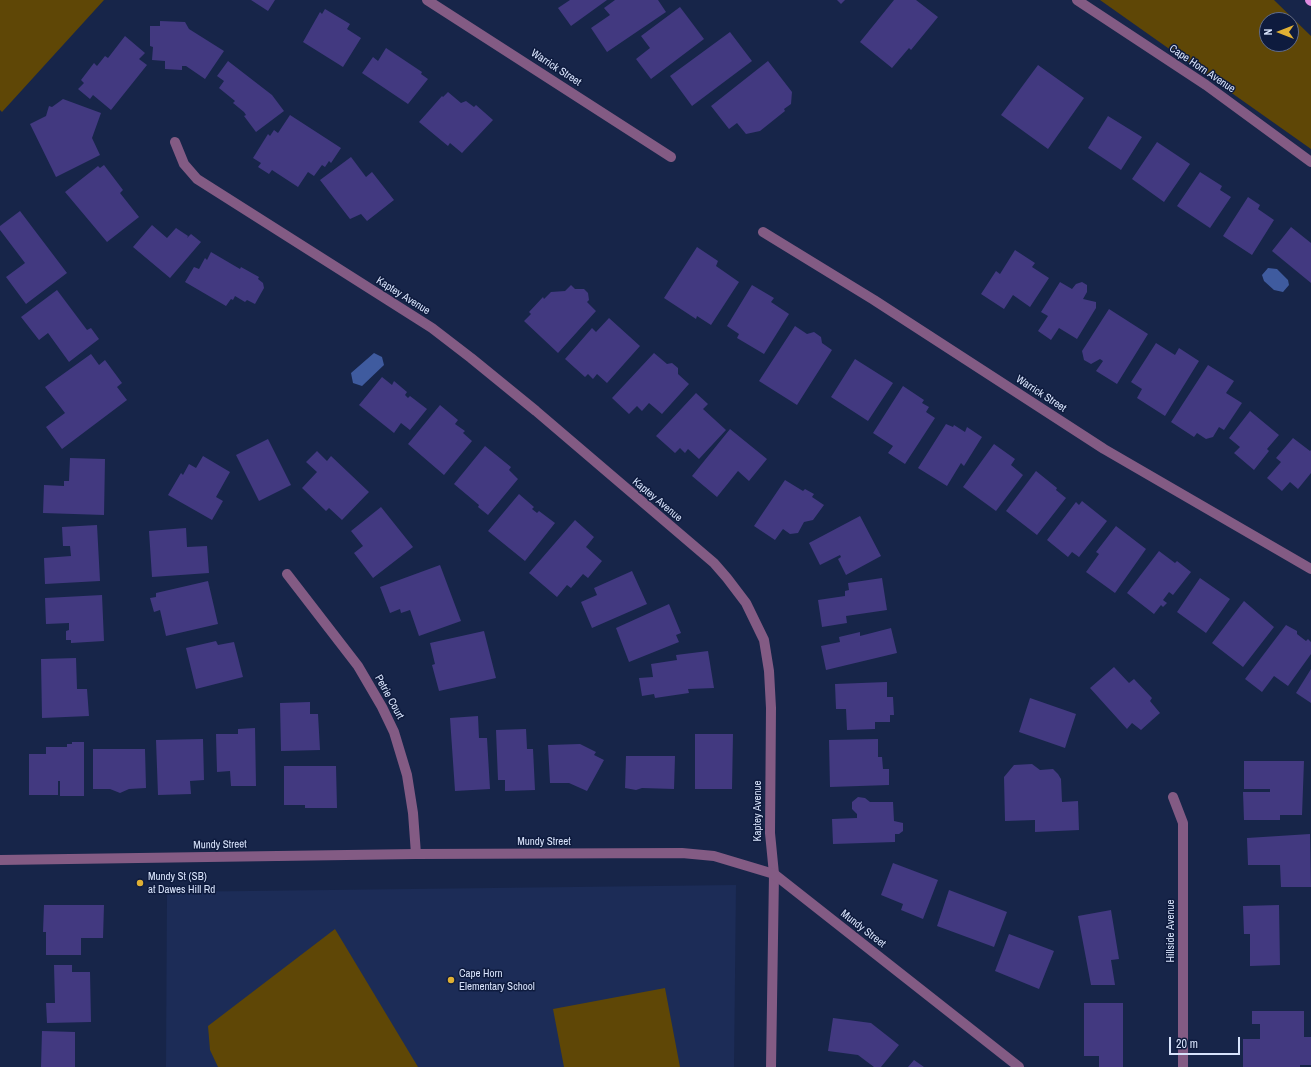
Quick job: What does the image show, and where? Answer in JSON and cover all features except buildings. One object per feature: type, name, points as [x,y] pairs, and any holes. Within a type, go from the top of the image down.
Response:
[{"type":"street","name":"Warrick Street","points":[[427,0],[671,157]]},
{"type":"street","name":"Cape Horn Avenue","points":[[1077,0],[1206,85],[1311,162]]},
{"type":"street","name":"Kaptey Avenue","points":[[175,142],[184,164],[197,179],[432,328],[536,411],[714,563],[746,603],[764,640],[769,671],[771,708],[770,833],[774,874],[771,1067]]},
{"type":"street","name":"Warrick Street","points":[[763,232],[874,300],[1104,449],[1311,569]]},
{"type":"street","name":"Petrie Court","points":[[288,574],[358,666],[382,706],[394,732],[407,775],[413,813],[416,854]]},
{"type":"street","name":"Hillside Avenue","points":[[1173,797],[1183,823],[1183,1067]]},
{"type":"street","name":"Mundy Street","points":[[0,860],[416,854],[682,853],[714,856],[774,874],[1019,1067]]},
{"type":"shaded area","points":[[0,0],[104,0],[2,112],[0,110]]},
{"type":"shaded area","points":[[1100,0],[1274,0],[1286,12],[1259,12],[1259,52],[1299,52],[1299,24],[1311,36],[1311,149]]},
{"type":"shaded area","points":[[1268,268],[1277,269],[1288,280],[1289,285],[1283,292],[1274,290],[1264,281],[1262,275]]},
{"type":"shaded area","points":[[374,353],[382,357],[384,365],[362,386],[353,383],[351,373]]},
{"type":"shaded area","name":"Cape Horn Elementary School","points":[[736,885],[734,1067],[166,1067],[167,892]]},
{"type":"shaded area","points":[[335,929],[418,1067],[218,1067],[210,1050],[208,1026]]},
{"type":"shaded area","points":[[665,988],[680,1067],[564,1067],[553,1009]]},
{"type":"place","name":"Mundy St (SB) at Dawes Hill Rd","points":[[140,883]]},
{"type":"place","name":"Cape Horn Elementary School","points":[[451,980]]}]
